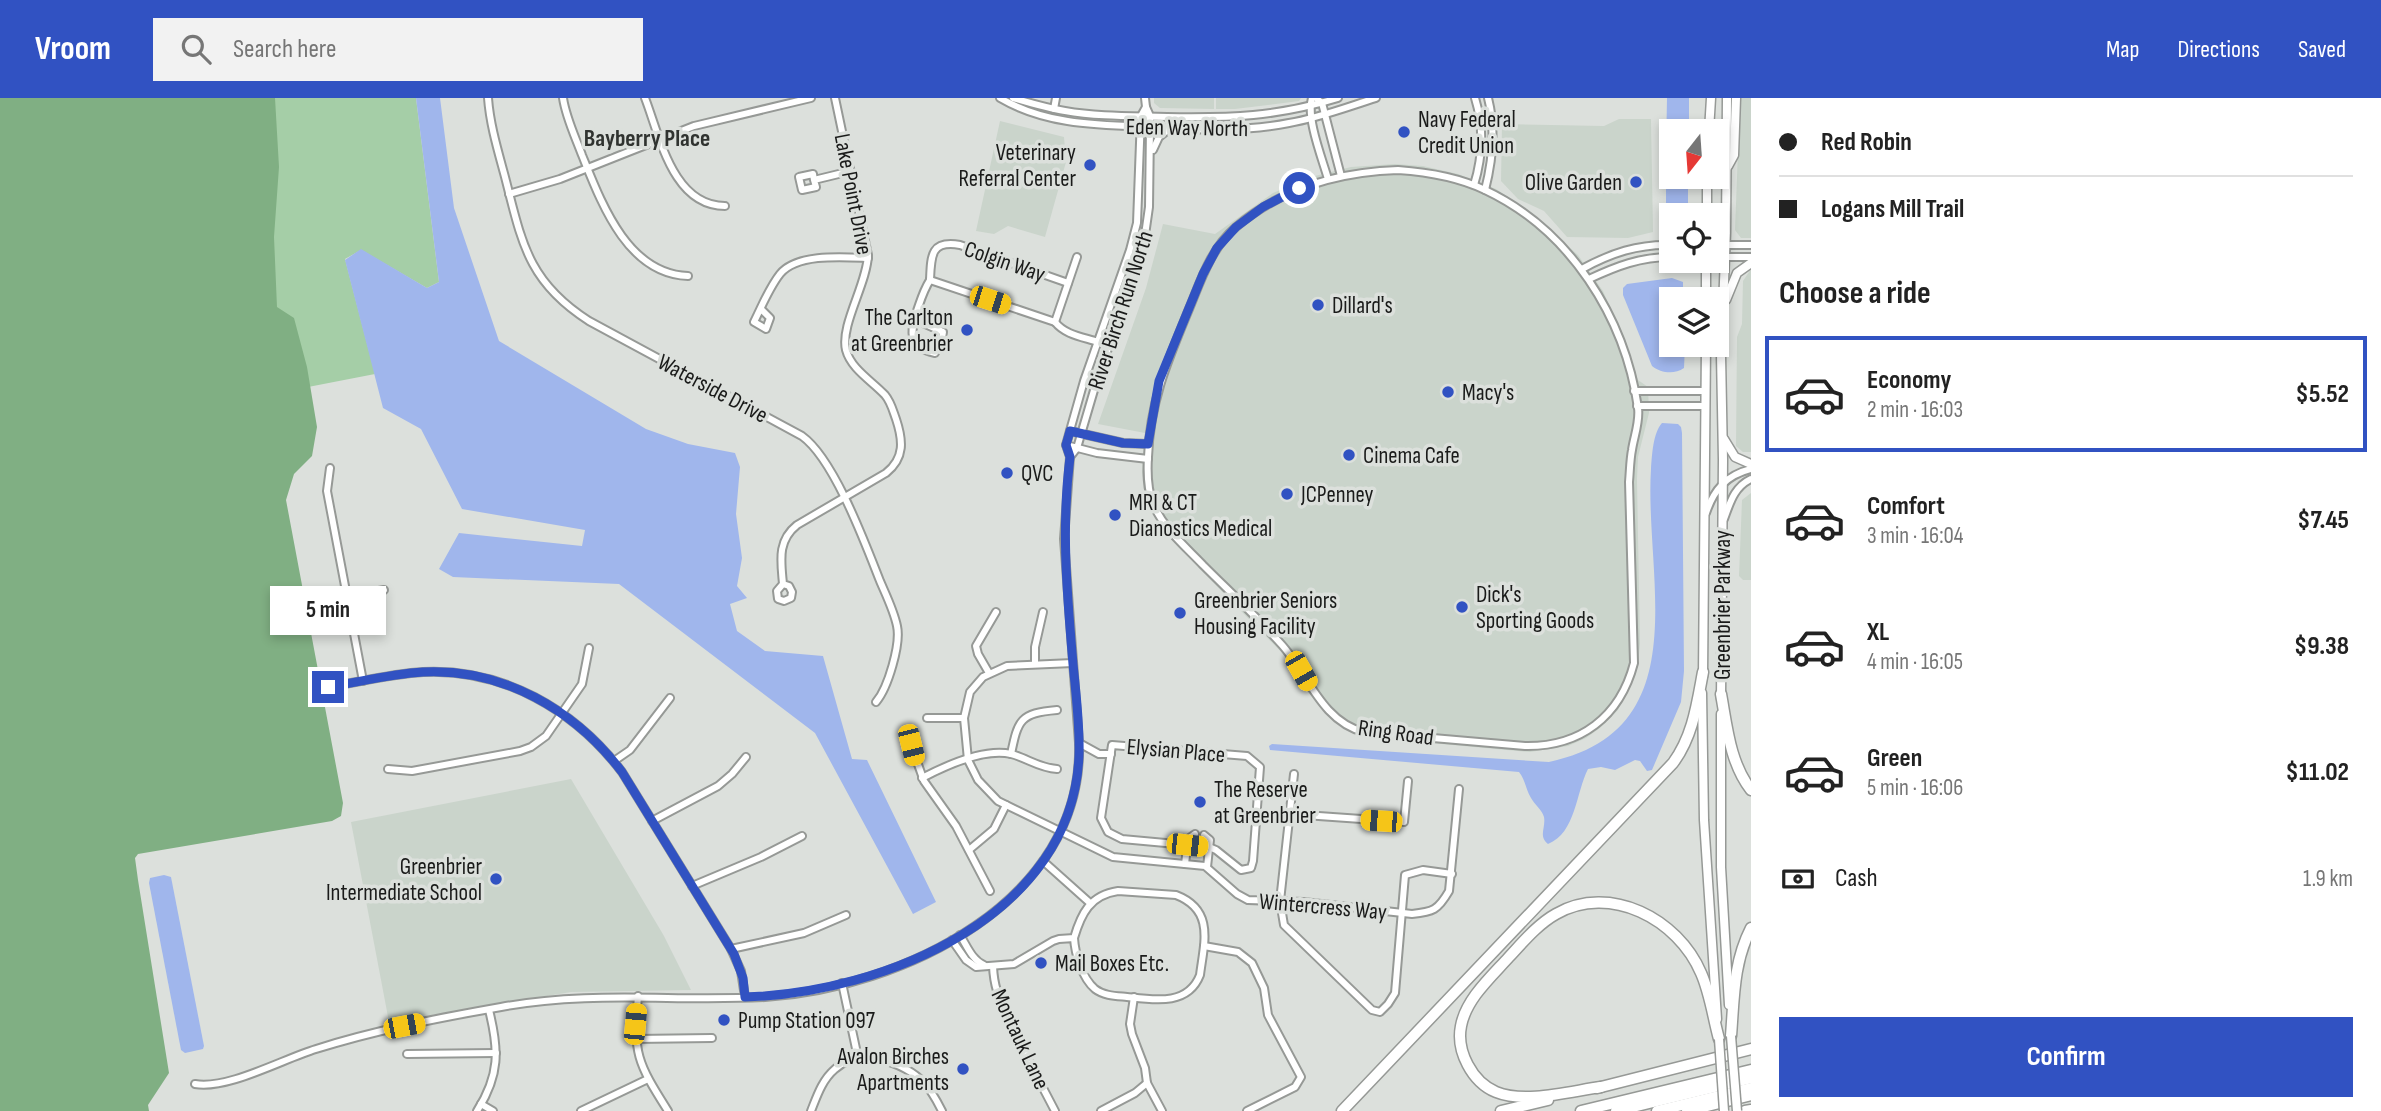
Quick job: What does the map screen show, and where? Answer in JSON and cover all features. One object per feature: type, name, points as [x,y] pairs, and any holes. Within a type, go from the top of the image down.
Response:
[{"type":"highway","points":[[1342,1111],[1673,763],[1688,738],[1703,672]]},
{"type":"highway","points":[[1721,694],[1733,752],[1740,772],[1751,790]]},
{"type":"highway","points":[[1601,1087],[1534,1096],[1511,1096],[1497,1092],[1472,1073],[1461,1043],[1461,1027],[1471,1001],[1539,927],[1568,908],[1589,903],[1616,904],[1649,916],[1668,929],[1685,946],[1701,973],[1719,1039]]},
{"type":"highway","points":[[1731,1036],[1736,969],[1751,928]]},
{"type":"highway","points":[[1501,1111],[1751,1049]]},
{"type":"highway","points":[[1581,1111],[1751,1070]]},
{"type":"highway","points":[[1616,1111],[1751,1078]]},
{"type":"highway","points":[[1657,1111],[1751,1088]]},
{"type":"highway","points":[[1687,1111],[1751,1095]]},
{"type":"highway","points":[[1745,1111],[1751,1110]]},
{"type":"main road","points":[[1710,119],[1711,98]]},
{"type":"main road","name":"Greenbrier Parkway","points":[[1727,98],[1727,119]]},
{"type":"main road","points":[[1729,164],[1734,155],[1736,98]]},
{"type":"main road","points":[[1729,292],[1734,278],[1743,267],[1751,263]]},
{"type":"main road","name":"Greenbrier Parkway","points":[[1706,357],[1704,820],[1724,1111]]},
{"type":"main road","name":"Greenbrier Parkway","points":[[1721,357],[1721,867],[1737,1111]]},
{"type":"main road","points":[[1723,436],[1735,457],[1751,466]]},
{"type":"street","name":"Waterside Drive","points":[[488,98],[509,194],[527,254],[538,275],[564,304],[802,436],[817,450],[862,538],[897,626],[896,644],[887,683],[876,702]]},
{"type":"street","points":[[564,98],[567,117],[603,207],[625,241],[657,267],[673,274],[688,276]]},
{"type":"street","points":[[645,98],[677,178],[704,202],[725,206]]},
{"type":"street","points":[[509,194],[724,117],[811,98]]},
{"type":"street","name":"Lake Point Drive","points":[[783,584],[780,554],[786,536],[797,525],[892,468],[902,447],[889,400],[854,366],[846,349],[847,330],[862,284],[868,245],[835,98]]},
{"type":"street","name":"Eden Way North","points":[[1000,98],[1013,106],[1058,120],[1141,127],[1241,129],[1287,124],[1376,98]]},
{"type":"street","name":"Eden Way North","points":[[1013,98],[1054,109],[1099,115],[1142,116],[1250,116],[1282,113],[1309,107],[1316,100],[1338,98]]},
{"type":"street","points":[[1054,109],[1056,98]]},
{"type":"street","points":[[1145,98],[1150,116]]},
{"type":"street","points":[[1474,185],[1481,160],[1481,125],[1475,98]]},
{"type":"street","points":[[1485,190],[1494,145],[1488,98]]},
{"type":"street","points":[[1328,179],[1309,107],[1316,100],[1325,115],[1341,176]]},
{"type":"street","name":"River Birch Run North","points":[[1066,445],[1137,223],[1141,127],[1146,107]]},
{"type":"street","name":"River Birch Run North","points":[[1070,457],[1077,448],[1143,249],[1148,222],[1150,116]]},
{"type":"street","points":[[1150,166],[1154,146],[1159,137],[1171,128]]},
{"type":"street","points":[[814,180],[851,171]]},
{"type":"street","name":"Ring Road","points":[[1371,171],[1420,172],[1474,185],[1528,216],[1582,269],[1618,333],[1627,358],[1637,405],[1638,419],[1629,482],[1634,663],[1630,678],[1609,712],[1590,729],[1568,740],[1541,746],[1363,732],[1351,728],[1320,699],[1296,662],[1273,635],[1166,526],[1149,490],[1148,444],[1159,381],[1203,274],[1217,248],[1236,227],[1263,207],[1299,188],[1341,176],[1371,171]]},
{"type":"street","name":"Colgin Way","points":[[930,280],[933,252],[939,244],[960,245],[1068,283],[1055,322]]},
{"type":"street","points":[[1582,269],[1623,250],[1659,245]]},
{"type":"street","points":[[1729,245],[1751,245]]},
{"type":"street","points":[[761,309],[778,278],[786,268],[795,263],[835,257],[868,258]]},
{"type":"street","points":[[1068,283],[1077,257]]},
{"type":"street","points":[[1729,257],[1751,257]]},
{"type":"street","points":[[1589,279],[1633,261],[1659,258]]},
{"type":"street","points":[[914,319],[943,332],[943,338],[935,353],[927,351],[914,341],[911,334],[914,319],[925,287],[930,280],[1055,322],[1067,332],[1098,342]]},
{"type":"street","points":[[1634,391],[1706,391]]},
{"type":"street","points":[[1637,405],[1705,406]]},
{"type":"street","points":[[1070,431],[1123,443],[1148,444]]},
{"type":"street","points":[[1066,445],[1121,457],[1148,459]]},
{"type":"street","points":[[195,1084],[205,1086],[225,1082],[317,1048],[366,1035],[489,1010],[575,997],[745,997],[792,993],[842,983],[904,963],[952,940],[986,919],[1012,898],[1043,861],[1061,831],[1075,788],[1079,743],[1063,539],[1070,457],[1066,445]]},
{"type":"street","points":[[1704,518],[1713,494],[1723,482],[1751,466]]},
{"type":"street","points":[[330,468],[327,491],[363,681]]},
{"type":"street","points":[[1723,524],[1736,491],[1740,485],[1751,479]]},
{"type":"street","points":[[347,597],[384,590]]},
{"type":"street","points":[[989,673],[976,646],[996,612]]},
{"type":"street","points":[[1035,664],[1035,647],[1043,612]]},
{"type":"street","points":[[388,769],[412,771],[520,751],[540,741],[582,684],[589,648]]},
{"type":"street","points":[[1073,663],[1007,666],[989,673],[970,692],[964,718],[968,760],[981,785],[1006,805],[1113,857],[1207,867],[1210,840],[1204,835]]},
{"type":"street","points":[[328,687],[426,672],[465,675],[513,687],[562,713],[595,739],[614,761],[731,949],[741,971],[745,997]]},
{"type":"street","points":[[614,761],[629,750],[670,698]]},
{"type":"street","points":[[1010,754],[1016,730],[1026,716],[1035,712],[1057,710]]},
{"type":"street","points":[[927,718],[964,718]]},
{"type":"street","name":"Elysian Place","points":[[1079,743],[1099,754],[1111,754]]},
{"type":"street","points":[[911,745],[922,778],[956,826],[990,891]]},
{"type":"street","name":"Elysian Place","points":[[1112,745],[1247,756],[1260,767],[1251,868],[1241,870],[1209,847],[1187,845],[1122,839],[1108,832],[1101,818],[1112,745]]},
{"type":"street","points":[[922,778],[942,768],[988,754],[1010,754],[1040,767],[1057,769]]},
{"type":"street","points":[[652,821],[718,786],[746,757]]},
{"type":"street","points":[[1294,775],[1280,901],[1284,925],[1367,1007],[1380,1012],[1392,999],[1395,990],[1405,875],[1423,870],[1452,874]]},
{"type":"street","points":[[1290,814],[1404,822],[1408,781]]},
{"type":"street","name":"Wintercress Way","points":[[1207,867],[1237,894],[1248,900],[1400,913],[1430,913],[1441,904],[1449,891],[1459,789]]},
{"type":"street","points":[[969,850],[993,829],[1006,805]]},
{"type":"street","points":[[1185,864],[1187,845],[1190,836],[1195,834]]},
{"type":"street","points":[[692,886],[761,857],[802,836]]},
{"type":"street","points":[[1043,861],[1090,903]]},
{"type":"street","points":[[1118,891],[1176,895],[1184,898],[1201,915],[1205,924],[1200,975],[1193,988],[1169,1000],[1105,994],[1095,988],[1077,956],[1074,939],[1082,915],[1090,903],[1110,892],[1118,891]]},
{"type":"street","points":[[731,949],[804,933],[846,915]]},
{"type":"street","points":[[960,935],[977,961],[993,966]]},
{"type":"street","points":[[952,940],[970,965],[976,967],[1014,964],[1053,941],[1074,939]]},
{"type":"street","points":[[1204,946],[1238,952],[1252,963],[1265,988],[1268,1016],[1301,1077],[1295,1087],[1247,1111]]},
{"type":"street","name":"Montauk Lane","points":[[993,966],[998,998],[1055,1111]]},
{"type":"street","points":[[842,983],[858,1058]]},
{"type":"street","points":[[638,996],[635,1039],[637,1056],[668,1111]]},
{"type":"street","points":[[1134,998],[1130,1024],[1132,1034],[1145,1068],[1147,1083],[1162,1111]]},
{"type":"street","points":[[489,1010],[496,1053],[494,1080],[479,1108],[493,1111]]},
{"type":"street","points":[[635,1039],[712,1038]]},
{"type":"street","points":[[407,1054],[496,1053]]},
{"type":"street","points":[[810,1111],[827,1078],[837,1066],[858,1058],[878,1059],[904,1068],[924,1082],[942,1111]]},
{"type":"street","points":[[581,1111],[648,1079]]},
{"type":"street","points":[[1101,1111],[1135,1093],[1147,1083]]},
{"type":"shaded area","points":[[1154,98],[1214,98],[1214,109],[1160,108],[1154,103]]},
{"type":"shaded area","points":[[1216,98],[1301,98],[1299,101],[1235,109],[1216,109]]},
{"type":"shaded area","points":[[1740,98],[1751,98],[1751,238],[1741,238],[1735,230]]},
{"type":"shaded area","points":[[1619,119],[1651,119],[1653,232],[1628,238],[1567,237],[1544,211],[1518,199],[1501,181],[1502,124],[1604,126]]},
{"type":"shaded area","points":[[1000,121],[1064,137],[1066,162],[1045,237],[1008,226],[994,234],[976,231]]},
{"type":"shaded area","points":[[1395,164],[1423,166],[1458,174],[1496,189],[1529,211],[1578,255],[1603,291],[1625,341],[1638,380],[1648,387],[1649,413],[1638,457],[1637,480],[1640,644],[1638,664],[1635,677],[1618,710],[1600,728],[1568,746],[1530,752],[1365,737],[1336,723],[1307,691],[1287,658],[1163,531],[1150,508],[1142,472],[1145,433],[1098,424],[1146,288],[1163,224],[1215,234],[1273,193],[1311,177],[1351,167]]},
{"type":"shaded area","points":[[1751,269],[1751,452],[1743,452],[1736,446],[1737,337],[1742,324],[1743,281]]},
{"type":"shaded area","points":[[1751,493],[1751,580],[1743,580],[1739,576],[1742,500]]},
{"type":"shaded area","name":"Greenbrier Intermediate School","points":[[571,779],[664,936],[691,990],[571,992],[389,1022],[351,822]]},
{"type":"green space","points":[[0,98],[275,98],[279,167],[274,237],[277,307],[294,318],[307,367],[317,427],[312,456],[294,474],[286,500],[343,803],[341,816],[332,821],[138,854],[135,858],[169,1073],[148,1105],[149,1111],[0,1111]]},
{"type":"green space","points":[[200,98],[416,98],[439,282],[427,288],[361,250],[345,259],[375,374],[272,394]]},
{"type":"water","points":[[416,98],[440,98],[454,208],[499,341],[646,429],[688,444],[735,453],[740,467],[736,514],[742,558],[737,586],[747,598],[730,604],[737,631],[765,651],[823,656],[852,759],[867,760],[936,902],[913,914],[815,733],[619,584],[453,577],[439,569],[459,533],[582,546],[585,530],[462,509],[421,429],[383,408],[345,260],[361,249],[427,288],[439,282]]},
{"type":"water","points":[[1667,98],[1689,98],[1689,119],[1667,119]]},
{"type":"water","points":[[1666,189],[1688,189],[1688,203],[1666,203]]},
{"type":"water","points":[[1672,278],[1683,282],[1683,287],[1659,287],[1659,357],[1684,357],[1684,368],[1668,372],[1652,366],[1623,295],[1623,288],[1627,284]]},
{"type":"water","points":[[1662,423],[1678,424],[1682,433],[1684,671],[1681,702],[1652,770],[1647,771],[1640,761],[1635,760],[1615,770],[1601,767],[1588,769],[1570,822],[1557,839],[1548,844],[1543,835],[1543,814],[1531,798],[1519,772],[1270,750],[1269,746],[1272,744],[1549,762],[1596,745],[1627,718],[1645,684],[1654,644],[1651,469],[1655,438]]},
{"type":"water","points":[[164,875],[171,877],[204,1046],[203,1049],[185,1053],[181,1050],[149,883],[150,878]]},
{"type":"place","name":"Navy Federal Credit Union","points":[[1404,132]]},
{"type":"place","name":"Veterinary Referral Center","points":[[1090,165]]},
{"type":"place","name":"Olive Garden","points":[[1636,182]]},
{"type":"place","name":"Dillard's","points":[[1318,305]]},
{"type":"place","name":"The Carlton at Greenbrier","points":[[967,330]]},
{"type":"place","name":"Macy's","points":[[1448,392]]},
{"type":"place","name":"Cinema Cafe","points":[[1349,455]]},
{"type":"place","name":"QVC","points":[[1007,473]]},
{"type":"place","name":"JCPenney","points":[[1287,494]]},
{"type":"place","name":"MRI & CT Dianostics Medical","points":[[1115,515]]},
{"type":"place","name":"Dick's Sporting Goods","points":[[1462,607]]},
{"type":"place","name":"Greenbrier Seniors Housing Facility","points":[[1180,613]]},
{"type":"place","name":"The Reserve at Greenbrier","points":[[1200,802]]},
{"type":"place","name":"Greenbrier Intermediate School","points":[[496,879]]},
{"type":"place","name":"Mail Boxes Etc.","points":[[1041,963]]},
{"type":"place","name":"Pump Station 097","points":[[724,1020]]},
{"type":"place","name":"Avalon Birches Apartments","points":[[963,1069]]},
{"type":"district","name":"Bayberry Place","points":[[647,138]]},
{"type":"route","points":[[328,687],[426,672],[465,675],[501,683],[534,696],[579,725],[606,751],[622,772],[734,954],[743,978],[745,997],[766,997],[842,983],[904,963],[932,950],[972,929],[1012,898],[1026,883],[1053,847],[1075,788],[1079,746],[1063,539],[1070,457],[1066,445],[1070,431],[1098,439],[1148,444],[1159,381],[1203,274],[1217,248],[1236,227],[1263,207],[1299,188]]}]
